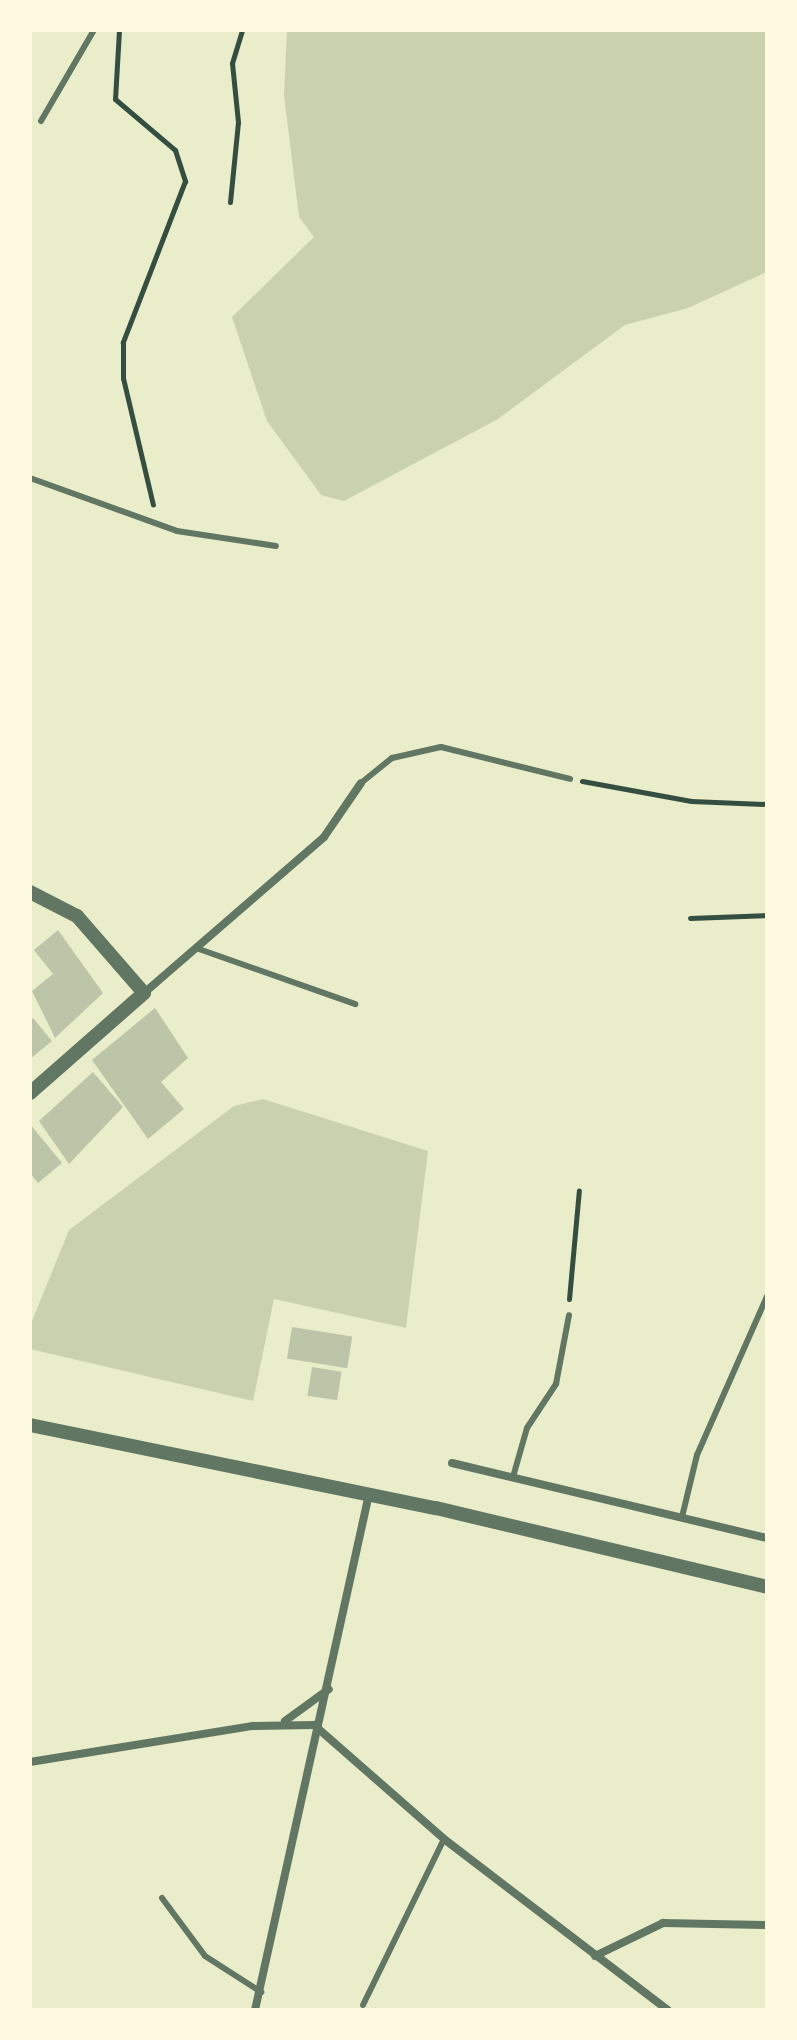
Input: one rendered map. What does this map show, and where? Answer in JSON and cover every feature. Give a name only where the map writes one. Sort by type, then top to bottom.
[{"type":"street","points":[[30,1093],[324,837],[361,783]]},
{"type":"street","points":[[30,892],[77,916],[144,993]]},
{"type":"street","points":[[30,1425],[369,1494],[767,1587]]},
{"type":"street","points":[[452,1463],[767,1538]]},
{"type":"street","points":[[255,2010],[323,1729],[369,1494]]},
{"type":"street","points":[[30,1762],[269,1724],[300,1715],[332,1685]]},
{"type":"street","points":[[269,1724],[323,1729],[444,1839],[668,2010]]},
{"type":"street","points":[[595,1956],[663,1923],[767,1925]]},
{"type":"lane","points":[[41,121],[94,30]]},
{"type":"lane","points":[[30,478],[157,526],[276,546]]},
{"type":"lane","points":[[361,783],[392,758],[441,747],[570,779]]},
{"type":"lane","points":[[196,948],[355,1004]]},
{"type":"lane","points":[[682,1517],[697,1455],[767,1296]]},
{"type":"lane","points":[[513,1477],[527,1428],[556,1384],[569,1315]]},
{"type":"lane","points":[[363,2005],[444,1839]]},
{"type":"lane","points":[[162,1898],[205,1956],[261,1992]]},
{"type":"path","points":[[119,30],[115,99],[175,150],[185,181],[123,342],[123,378],[157,526]]},
{"type":"path","points":[[230,202],[238,122],[232,63],[242,30]]},
{"type":"path","points":[[570,779],[691,801],[767,804]]},
{"type":"path","points":[[690,918],[767,915]]},
{"type":"path","points":[[569,1315],[579,1190]]},
{"type":"green space","points":[[287,30],[767,30],[767,272],[688,308],[625,325],[498,419],[344,501],[321,495],[267,421],[232,317],[314,237],[299,217],[284,95]]},
{"type":"green space","points":[[263,1099],[428,1151],[406,1328],[274,1299],[253,1401],[30,1349],[30,1326],[69,1230],[234,1106]]},
{"type":"building","points":[[58,930],[103,993],[55,1038],[32,991],[53,974],[34,950]]},
{"type":"building","points":[[155,1008],[188,1058],[161,1082],[184,1109],[148,1139],[92,1060]]},
{"type":"building","points":[[33,1018],[52,1041],[30,1059],[30,1021]]},
{"type":"building","points":[[93,1072],[123,1107],[69,1164],[39,1121]]},
{"type":"building","points":[[30,1124],[62,1163],[38,1183],[30,1173]]},
{"type":"building","points":[[292,1327],[352,1337],[347,1368],[287,1359]]},
{"type":"building","points":[[312,1367],[342,1372],[337,1400],[307,1396]]}]
